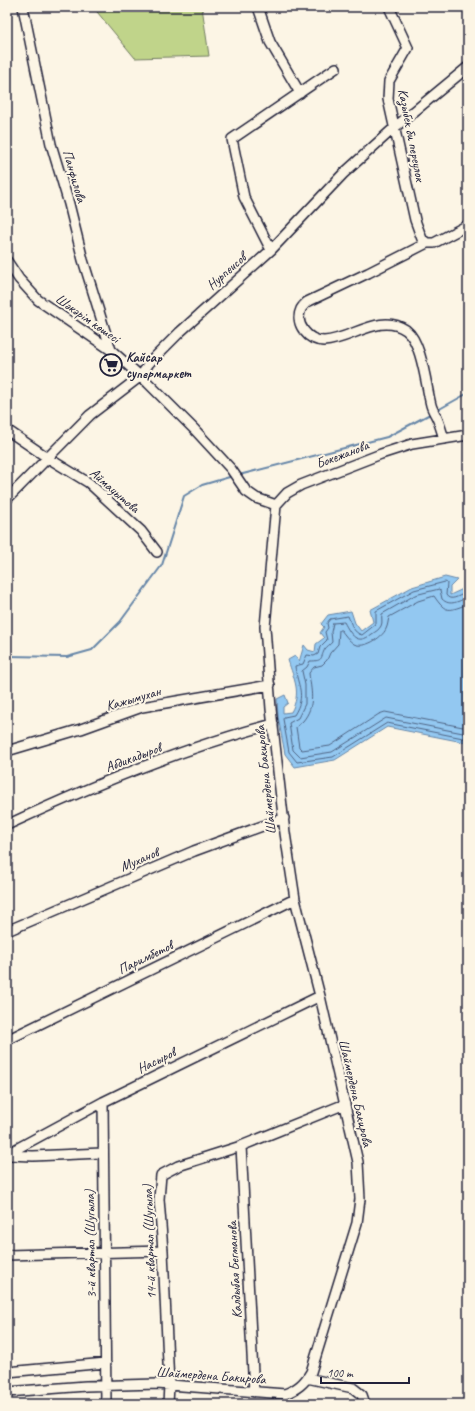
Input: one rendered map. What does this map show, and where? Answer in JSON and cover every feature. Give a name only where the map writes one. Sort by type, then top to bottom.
[{"type":"street","name":"Панфилова","points":[[23,7],[51,144],[69,204],[83,260],[111,350]]},
{"type":"street","points":[[258,7],[270,42],[300,93]]},
{"type":"street","name":"Казыбек би переулок","points":[[389,7],[408,48],[389,81],[388,99],[415,220],[422,239],[430,243]]},
{"type":"street","name":"Нурпеисов","points":[[7,499],[90,415],[141,376],[149,363],[180,332],[271,250],[343,174],[394,128],[468,67]]},
{"type":"street","points":[[271,250],[244,197],[232,139],[336,68]]},
{"type":"street","points":[[444,439],[437,417],[431,406],[425,375],[416,346],[406,331],[397,326],[371,326],[335,339],[323,341],[314,339],[307,334],[299,320],[301,309],[307,302],[468,225]]},
{"type":"street","name":"Шәкәрім көшесі","points":[[7,261],[38,300],[111,350],[141,376],[195,430],[231,469],[246,490],[256,498],[276,505]]},
{"type":"street","name":"Аймауытова","points":[[7,430],[48,458],[89,482],[141,531],[157,552]]},
{"type":"street","name":"Бокежанова","points":[[276,505],[288,493],[308,482],[381,454],[412,444],[468,435]]},
{"type":"street","name":"Шаймердена Бакирова","points":[[7,1392],[158,1384],[285,1394],[295,1390],[305,1383],[311,1372],[357,1223],[360,1199],[358,1162],[320,996],[295,899],[273,724],[265,627],[276,505]]},
{"type":"street","name":"Кажымухан","points":[[7,751],[81,729],[142,707],[270,686]]},
{"type":"street","name":"Абдикадыров","points":[[7,825],[57,802],[157,762],[237,734],[273,724]]},
{"type":"street","name":"Муханов","points":[[7,931],[194,851],[284,818]]},
{"type":"street","name":"Паримбетов","points":[[7,1040],[295,899]]},
{"type":"street","name":"Насыров","points":[[7,1155],[103,1102],[320,996]]},
{"type":"street","name":"3-й квартал (Шугыла)","points":[[103,1102],[102,1153],[106,1404]]},
{"type":"street","name":"14-й квартал (Шугыла)","points":[[168,1404],[169,1385],[163,1251],[159,1199],[161,1175],[178,1166],[241,1146],[345,1104]]},
{"type":"street","name":"Калдыбая Бегманова","points":[[241,1146],[254,1392]]},
{"type":"street","points":[[7,1155],[33,1156],[102,1153]]},
{"type":"street","points":[[7,1255],[163,1251]]},
{"type":"street","points":[[7,1372],[106,1363]]},
{"type":"street","points":[[307,1378],[354,1388],[362,1395],[365,1404]]},
{"type":"green space","points":[[93,7],[202,7],[209,56],[135,58]]},
{"type":"water","points":[[467,573],[468,743],[387,727],[335,760],[295,767],[285,754],[278,717],[277,699],[285,695],[288,703],[283,707],[283,713],[291,712],[296,698],[296,686],[288,660],[295,656],[299,662],[304,645],[308,650],[315,652],[316,644],[324,638],[320,633],[324,627],[321,624],[328,615],[351,611],[355,623],[361,631],[373,622],[370,610],[412,587],[445,577],[457,580],[450,587],[450,595],[463,589]]},
{"type":"waterway","points":[[436,411],[468,393]]},
{"type":"waterway","points":[[239,475],[387,437],[432,413]]},
{"type":"waterway","points":[[7,656],[67,657],[92,650],[120,622],[162,565],[184,496],[202,485],[233,476]]},
{"type":"place","name":"Кайсар супермаркет","points":[[111,365]]}]
